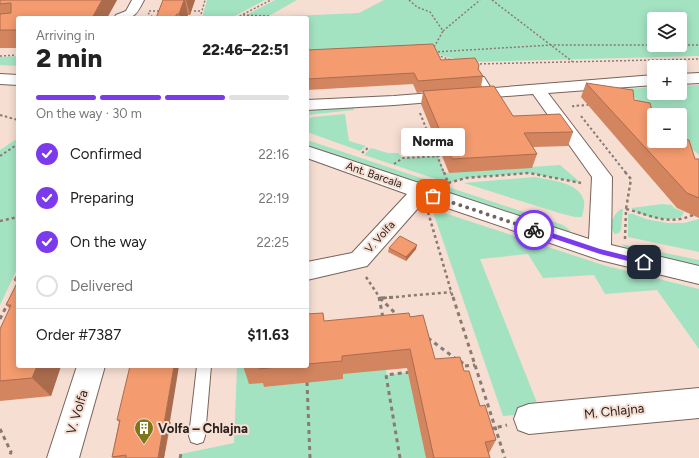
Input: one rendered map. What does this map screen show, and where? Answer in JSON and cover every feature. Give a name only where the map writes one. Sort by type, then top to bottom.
[{"type":"street","points":[[124,16],[131,12],[138,0]]},
{"type":"street","points":[[687,79],[699,78]]},
{"type":"street","points":[[0,79],[16,80]]},
{"type":"street","points":[[309,105],[647,81]]},
{"type":"street","points":[[537,89],[602,177],[599,201],[601,222],[600,251]]},
{"type":"street","name":"Ant. Barcala","points":[[309,153],[423,199],[600,251],[699,276]]},
{"type":"street","name":"V. Volfa","points":[[309,271],[360,260],[412,202],[423,199]]},
{"type":"street","name":"V. Volfa","points":[[63,458],[90,368]]},
{"type":"street","name":"M. Chlajna","points":[[529,419],[699,403]]},
{"type":"lane","points":[[481,79],[490,93]]},
{"type":"lane","points":[[197,436],[204,368]]},
{"type":"path","points":[[201,16],[205,0]]},
{"type":"path","points":[[241,15],[271,0]]},
{"type":"path","points":[[409,0],[417,7],[430,12],[443,31]]},
{"type":"path","points":[[431,52],[443,31],[480,0]]},
{"type":"path","points":[[492,0],[573,62]]},
{"type":"path","points":[[194,12],[202,11]]},
{"type":"path","points":[[148,13],[152,16]]},
{"type":"path","points":[[241,15],[269,16]]},
{"type":"path","points":[[431,52],[552,45],[647,45]]},
{"type":"path","points":[[687,45],[699,45]]},
{"type":"path","points":[[431,52],[457,62]]},
{"type":"path","points":[[0,56],[16,55]]},
{"type":"path","points":[[438,55],[441,62]]},
{"type":"path","points":[[472,64],[694,62]]},
{"type":"path","points":[[418,108],[448,183],[466,178],[529,173],[581,184]]},
{"type":"path","points":[[0,115],[16,119]]},
{"type":"path","points":[[0,156],[16,145]]},
{"type":"path","points":[[361,154],[368,147]]},
{"type":"path","points":[[394,164],[403,158],[442,156]]},
{"type":"path","points":[[423,199],[450,292],[505,458]]},
{"type":"path","points":[[625,240],[626,209],[655,219],[666,221],[678,221],[693,215]]},
{"type":"path","points":[[0,221],[16,217]]},
{"type":"path","points":[[366,277],[380,298],[400,319]]},
{"type":"path","points":[[380,298],[450,292]]},
{"type":"path","points":[[380,298],[384,320]]},
{"type":"path","points":[[0,319],[8,301]]},
{"type":"path","points":[[423,334],[466,366]]},
{"type":"path","points":[[459,367],[475,365]]},
{"type":"path","points":[[394,368],[396,374]]},
{"type":"path","points":[[400,458],[386,375],[412,372]]},
{"type":"path","points":[[307,382],[310,458]]},
{"type":"path","points":[[485,430],[496,428]]},
{"type":"path","points":[[0,429],[11,452],[8,458]]},
{"type":"green space","points":[[207,0],[265,0],[235,16],[203,16]]},
{"type":"green space","points":[[275,0],[297,0],[269,16],[245,16]]},
{"type":"green space","points":[[384,0],[699,0],[699,56],[467,62],[432,53],[309,61],[309,16],[290,16],[359,13]]},
{"type":"green space","points":[[16,56],[16,66],[0,65],[0,57]]},
{"type":"green space","points":[[699,85],[699,155],[687,144],[687,108],[647,109],[625,89],[647,87],[647,100],[687,100],[687,86]]},
{"type":"green space","points":[[353,106],[354,110],[309,115],[309,108]]},
{"type":"green space","points":[[345,114],[349,141],[366,146],[360,151],[309,133],[309,118]]},
{"type":"green space","points":[[16,139],[16,271],[0,305],[0,150]]},
{"type":"green space","points":[[309,141],[436,183],[431,188],[309,148]]},
{"type":"green space","points":[[371,148],[388,153],[398,153],[403,158],[438,156],[445,173],[560,165],[581,183],[529,173],[466,178],[448,183],[364,155]]},
{"type":"green space","points":[[534,177],[563,183],[577,190],[584,201],[582,217],[559,213],[464,183]]},
{"type":"green space","points":[[451,188],[563,225],[571,231],[560,230],[445,192]]},
{"type":"green space","points":[[662,204],[672,205],[674,208],[684,212],[682,216],[677,218],[663,219],[641,214],[631,208]]},
{"type":"green space","points":[[432,209],[603,265],[699,289],[699,349],[657,290],[605,294],[594,275],[543,278],[528,254],[480,259],[541,413],[503,416]]},
{"type":"green space","points":[[621,209],[623,209],[621,230],[619,233],[615,234],[611,228],[611,224],[613,217]]},
{"type":"green space","points":[[628,214],[667,223],[684,223],[699,219],[699,252],[628,237]]},
{"type":"green space","points":[[621,244],[699,260],[699,267],[629,250]]},
{"type":"green space","points":[[237,368],[253,368],[265,382],[265,387],[343,378],[343,374],[386,369],[387,375],[409,372],[427,458],[180,458],[181,454],[234,443]]},
{"type":"building","points":[[0,0],[102,0],[93,16],[16,16],[16,30],[0,30],[0,14],[11,13],[11,3],[0,4]]},
{"type":"building","points":[[163,0],[184,0],[179,14],[176,16],[157,16]]},
{"type":"building","points":[[433,44],[441,60],[475,58],[479,65],[478,69],[483,76],[418,81],[414,73],[309,79],[309,50]]},
{"type":"building","points":[[586,83],[633,90],[634,100],[650,103],[651,108],[647,108],[647,148],[687,148],[687,140],[689,140],[695,159],[699,159],[699,198],[687,193]]},
{"type":"building","points":[[494,86],[513,116],[560,114],[573,132],[524,133],[537,154],[452,159],[423,91]]},
{"type":"building","points":[[400,236],[417,245],[406,257],[389,248]]},
{"type":"building","points":[[16,285],[16,368],[36,368],[32,378],[0,381],[0,329],[11,305],[6,305]]},
{"type":"building","points":[[323,313],[324,321],[409,313],[410,317],[423,315],[435,359],[460,357],[464,371],[469,371],[480,406],[485,405],[496,440],[485,442],[490,458],[434,458],[410,349],[342,356],[342,361],[309,364],[309,314]]},
{"type":"building","points":[[130,368],[174,368],[158,458],[126,458],[126,455],[112,457],[120,420],[117,420]]},
{"type":"way so far","points":[[433,196],[534,230]]},
{"type":"place","name":"Norma","points":[[433,196]]},
{"type":"place","name":"Volfa – Chlajna","points":[[144,445]]},
{"type":"route","points":[[534,230],[600,251],[644,262]]}]
